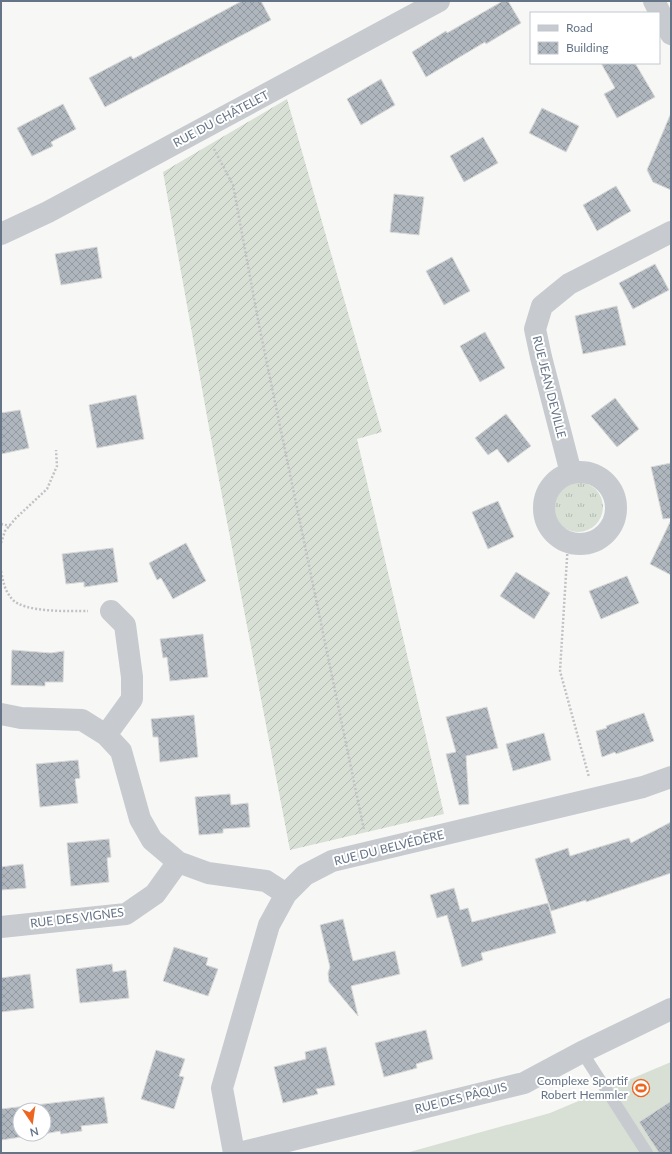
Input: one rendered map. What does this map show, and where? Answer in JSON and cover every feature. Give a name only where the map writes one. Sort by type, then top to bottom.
[{"type":"street","name":"RUE DU CHÂTELET","points":[[1,234],[48,212],[439,1]]},
{"type":"street","points":[[654,1],[660,12]]},
{"type":"street","points":[[660,13],[671,34]]},
{"type":"street","name":"RUE JEAN DEVILLE","points":[[571,473],[535,329],[542,306],[569,284],[671,232]]},
{"type":"street","points":[[583,472],[595,475],[605,482],[612,492],[616,503],[615,515],[611,526],[603,536],[592,542],[581,544],[568,542],[558,537],[550,529],[545,518],[543,507],[546,496],[551,485],[560,477],[571,473],[583,472]]},
{"type":"street","points":[[106,735],[132,699],[132,677],[125,624],[111,611]]},
{"type":"street","points":[[1,714],[21,718],[82,720],[106,735],[121,750],[140,819],[152,840],[178,862],[208,873],[266,881],[286,894]]},
{"type":"street","name":"RUE DU BELVÉDÈRE","points":[[234,1153],[222,1088],[269,925],[286,894],[305,875],[332,861],[595,799],[643,787],[671,777]]},
{"type":"street","name":"RUE DES VIGNES","points":[[1,927],[126,914],[155,894],[178,862]]},
{"type":"street","name":"RUE DES PÂQUIS","points":[[239,1153],[524,1083],[582,1052],[671,1009]]},
{"type":"lane","points":[[582,1052],[647,1153]]},
{"type":"path","points":[[203,128],[233,185],[259,325],[369,852]]},
{"type":"path","points":[[1,543],[5,532],[16,518],[47,489],[57,466],[56,450]]},
{"type":"path","points":[[1,524],[10,526]]},
{"type":"path","points":[[568,542],[560,671],[595,799]]},
{"type":"path","points":[[1,571],[3,585],[13,601],[28,608],[74,611],[111,611]]},
{"type":"green space","points":[[287,99],[382,432],[357,439],[444,814],[290,850],[210,433],[163,172]]},
{"type":"green space","points":[[573,482],[583,482],[596,489],[603,502],[603,512],[596,525],[583,532],[573,532],[564,528],[557,521],[553,512],[553,502],[557,493],[564,486]]},
{"type":"green space","name":"Complexe Sportif Robert Hemmler","points":[[671,1062],[671,1153],[406,1153],[550,1113]]},
{"type":"building","points":[[242,1],[261,1],[271,20],[105,107],[89,78],[131,56],[133,59]]},
{"type":"building","points":[[503,1],[508,1],[521,23],[486,44],[485,42],[426,77],[412,52],[446,31],[447,33]]},
{"type":"building","points":[[602,64],[636,64],[655,97],[617,118],[604,94],[615,88]]},
{"type":"building","points":[[381,79],[395,105],[361,125],[347,99]]},
{"type":"building","points":[[63,104],[76,129],[51,142],[53,146],[32,156],[17,128]]},
{"type":"building","points":[[542,108],[579,126],[566,152],[529,133]]},
{"type":"building","points":[[671,113],[671,190],[653,182],[647,170]]},
{"type":"building","points":[[483,137],[498,163],[464,182],[450,156]]},
{"type":"building","points":[[616,186],[631,211],[597,231],[583,205]]},
{"type":"building","points":[[394,194],[424,197],[419,235],[390,232]]},
{"type":"building","points":[[97,247],[102,278],[61,285],[55,254]]},
{"type":"building","points":[[452,257],[470,291],[444,305],[426,271]]},
{"type":"building","points":[[655,264],[669,290],[633,309],[619,283]]},
{"type":"building","points":[[617,306],[626,345],[583,354],[575,316]]},
{"type":"building","points":[[485,332],[505,368],[480,382],[460,346]]},
{"type":"building","points":[[136,395],[144,439],[97,448],[89,405]]},
{"type":"building","points":[[615,398],[639,429],[617,447],[591,416]]},
{"type":"building","points":[[20,410],[29,448],[1,454],[1,413]]},
{"type":"building","points":[[506,414],[531,446],[508,463],[497,449],[488,455],[475,438]]},
{"type":"building","points":[[671,463],[671,518],[663,519],[651,467]]},
{"type":"building","points":[[498,501],[514,537],[488,549],[472,512]]},
{"type":"building","points":[[671,520],[671,575],[650,564]]},
{"type":"building","points":[[186,543],[206,581],[173,599],[161,578],[157,580],[149,563]]},
{"type":"building","points":[[113,548],[118,582],[84,587],[84,582],[66,584],[62,554]]},
{"type":"building","points":[[516,572],[550,593],[534,619],[500,596]]},
{"type":"building","points":[[627,576],[639,603],[601,619],[589,591]]},
{"type":"building","points":[[203,634],[208,677],[170,681],[167,657],[163,658],[160,639]]},
{"type":"building","points":[[12,650],[51,653],[64,651],[63,682],[45,682],[45,686],[11,685]]},
{"type":"building","points":[[487,707],[498,748],[466,756],[469,804],[459,805],[446,754],[456,752],[446,717]]},
{"type":"building","points":[[644,713],[654,741],[616,754],[615,752],[602,757],[596,731]]},
{"type":"building","points":[[194,715],[198,757],[160,762],[158,737],[153,737],[151,719]]},
{"type":"building","points":[[544,733],[551,760],[513,771],[506,744]]},
{"type":"building","points":[[78,760],[80,778],[75,779],[78,803],[40,807],[36,764]]},
{"type":"building","points":[[230,794],[231,805],[248,803],[250,827],[223,829],[223,833],[199,835],[195,797]]},
{"type":"building","points":[[671,822],[671,873],[586,902],[586,900],[551,911],[535,859],[568,848],[570,856],[629,838],[631,843]]},
{"type":"building","points":[[109,839],[111,857],[107,858],[109,882],[71,886],[67,843]]},
{"type":"building","points":[[23,864],[26,888],[1,890],[1,867]]},
{"type":"building","points":[[454,888],[460,910],[468,908],[472,922],[548,903],[556,933],[481,953],[483,960],[462,967],[447,915],[437,918],[430,895]]},
{"type":"building","points":[[343,919],[353,961],[395,951],[400,974],[351,986],[358,1016],[329,982],[328,973],[330,967],[320,925]]},
{"type":"building","points":[[174,947],[208,958],[206,965],[218,969],[208,996],[163,981]]},
{"type":"building","points":[[112,964],[113,972],[126,970],[129,998],[80,1003],[76,969]]},
{"type":"building","points":[[30,974],[34,1008],[1,1012],[1,978]]},
{"type":"building","points":[[426,1030],[433,1059],[416,1064],[417,1068],[384,1077],[375,1043]]},
{"type":"building","points":[[326,1047],[335,1085],[316,1089],[318,1094],[283,1103],[274,1067],[306,1059],[305,1052]]},
{"type":"building","points":[[156,1050],[185,1059],[179,1076],[184,1077],[174,1109],[141,1099]]},
{"type":"building","points":[[104,1097],[108,1123],[81,1126],[82,1131],[61,1134],[60,1131],[52,1132],[52,1103]]},
{"type":"building","points":[[671,1101],[671,1153],[659,1153],[639,1122]]},
{"type":"building","points":[[12,1108],[12,1138],[1,1140],[1,1109]]},
{"type":"place","name":"Complexe Sportif Robert Hemmler","points":[[641,1088]]}]
